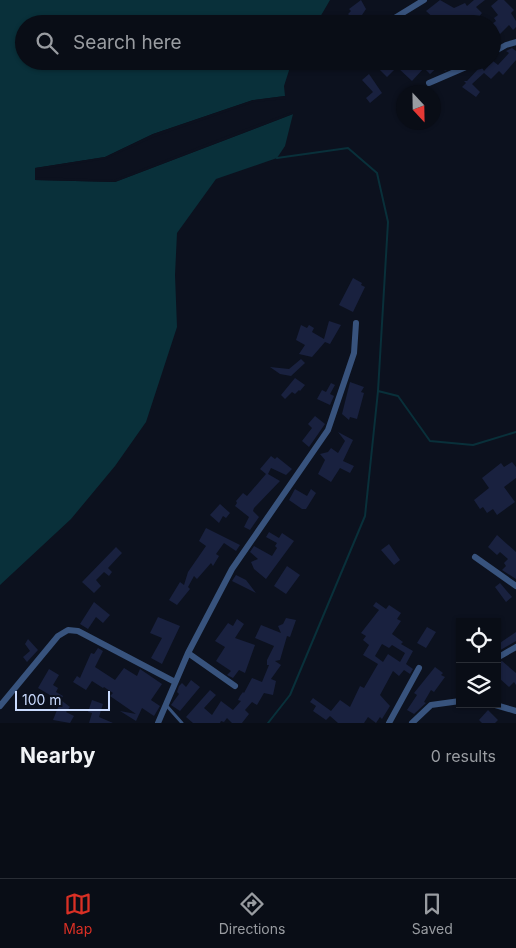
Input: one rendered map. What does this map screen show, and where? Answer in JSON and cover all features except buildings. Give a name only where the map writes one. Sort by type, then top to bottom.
[{"type":"street","points":[[400,15],[424,0]]},
{"type":"street","points":[[501,48],[516,42]]},
{"type":"street","points":[[429,83],[459,70]]},
{"type":"street","points":[[158,723],[188,653],[232,569],[328,430],[354,353],[356,324]]},
{"type":"street","points":[[475,557],[516,586]]},
{"type":"street","points":[[0,706],[58,636],[68,630],[78,631],[175,682]]},
{"type":"street","points":[[501,656],[516,647]]},
{"type":"street","points":[[188,653],[235,686]]},
{"type":"street","points":[[389,723],[419,668]]},
{"type":"street","points":[[412,723],[431,705],[456,702]]},
{"type":"street","points":[[501,707],[516,711]]},
{"type":"lane","points":[[166,705],[182,723]]},
{"type":"water","points":[[0,0],[330,0],[321,15],[15,15],[15,70],[289,70],[284,86],[285,96],[253,100],[153,134],[105,157],[35,168],[35,180],[115,182],[293,114],[285,146],[277,158],[216,179],[177,233],[175,275],[177,327],[146,422],[115,466],[71,519],[0,585]]},
{"type":"pier","points":[[285,96],[286,99],[254,102],[154,137],[105,159],[37,170],[37,177],[114,180],[237,132],[292,112],[293,114],[115,182],[35,180],[35,168],[105,157],[153,134],[253,100]]},
{"type":"waterway","points":[[268,723],[290,695],[365,516],[378,391],[388,222],[377,173],[348,148],[277,158]]},
{"type":"waterway","points":[[378,391],[398,396],[430,441],[473,445],[516,432]]}]
